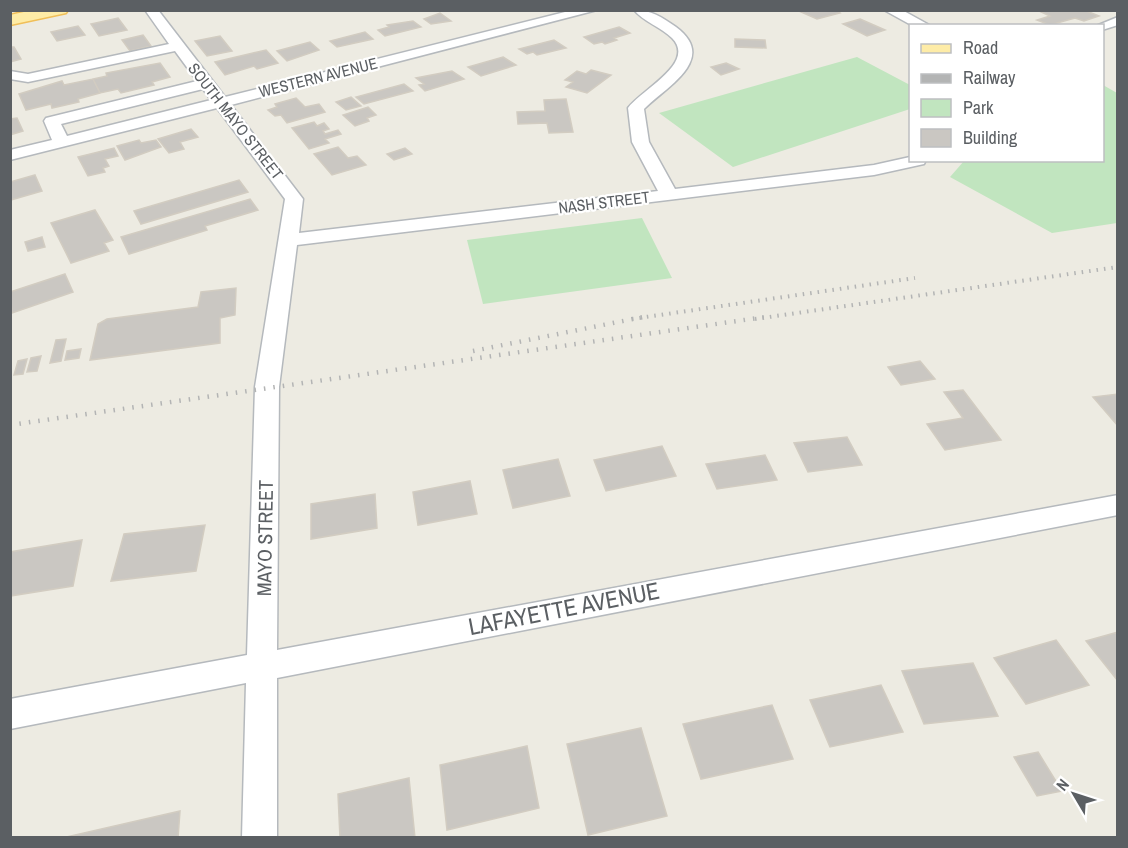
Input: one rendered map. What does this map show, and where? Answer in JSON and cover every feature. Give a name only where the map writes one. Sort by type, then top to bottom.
[{"type":"main road","points":[[10,20],[60,10]]},
{"type":"street","name":"SOUTH MAYO STREET","points":[[151,10],[294,199],[290,240]]},
{"type":"street","name":"WESTERN AVENUE","points":[[10,156],[221,101],[591,10]]},
{"type":"street","points":[[640,10],[677,34],[685,43],[687,54],[682,66],[646,96],[636,108],[634,120],[638,137],[669,194]]},
{"type":"street","points":[[890,10],[921,24]]},
{"type":"street","points":[[10,75],[28,78],[178,46]]},
{"type":"street","points":[[62,142],[52,121],[207,83]]},
{"type":"street","name":"NASH STREET","points":[[290,240],[884,169],[910,162]]},
{"type":"street","name":"MAYO STREET","points":[[259,837],[267,387],[290,240]]},
{"type":"street","name":"LAFAYETTE AVENUE","points":[[10,714],[1118,505]]},
{"type":"green space","points":[[857,57],[909,84],[909,109],[733,167],[659,113]]},
{"type":"green space","points":[[1104,86],[1117,93],[1117,223],[1052,233],[950,177],[963,162],[1104,162]]},
{"type":"green space","points":[[642,218],[672,278],[483,304],[467,240]]},
{"type":"building","points":[[836,10],[840,13],[817,19],[801,12]]},
{"type":"building","points":[[1037,10],[1084,10],[1099,16],[1084,21],[1075,18],[1054,24],[1037,20],[1050,16]]},
{"type":"building","points":[[440,13],[451,21],[431,24],[424,19]]},
{"type":"building","points":[[118,18],[127,30],[99,36],[91,24]]},
{"type":"building","points":[[860,19],[885,30],[867,36],[843,24]]},
{"type":"building","points":[[413,21],[421,27],[385,36],[378,30],[389,27],[387,25]]},
{"type":"building","points":[[78,26],[85,35],[57,41],[51,32]]},
{"type":"building","points":[[619,27],[630,33],[614,38],[617,40],[605,44],[602,42],[594,44],[584,37]]},
{"type":"building","points":[[365,32],[373,39],[337,47],[330,41]]},
{"type":"building","points":[[143,35],[151,46],[130,51],[122,40]]},
{"type":"building","points":[[220,36],[232,51],[207,56],[195,41]]},
{"type":"building","points":[[735,39],[765,40],[766,48],[735,47]]},
{"type":"building","points":[[554,40],[566,48],[537,55],[533,52],[527,54],[519,49]]},
{"type":"building","points":[[310,42],[319,50],[287,61],[277,51]]},
{"type":"building","points":[[10,47],[14,47],[21,59],[10,62]]},
{"type":"building","points":[[266,50],[278,63],[257,69],[254,66],[225,75],[215,62]]},
{"type":"building","points":[[503,57],[516,65],[481,76],[468,67]]},
{"type":"building","points":[[160,63],[170,77],[152,82],[154,85],[121,93],[118,89],[100,93],[93,79],[107,76],[106,73]]},
{"type":"building","points":[[726,63],[739,69],[721,75],[711,67]]},
{"type":"building","points":[[591,70],[611,75],[587,93],[566,87],[573,82],[565,80],[577,71],[586,74]]},
{"type":"building","points":[[452,71],[464,79],[425,91],[419,85],[424,84],[416,78]]},
{"type":"building","points":[[93,79],[100,93],[78,99],[79,102],[52,108],[51,104],[26,110],[19,94],[62,81],[64,85]]},
{"type":"building","points":[[404,84],[413,91],[364,104],[356,97]]},
{"type":"building","points":[[351,97],[361,106],[346,110],[336,102]]},
{"type":"building","points":[[296,98],[305,107],[319,104],[325,112],[287,123],[281,115],[275,116],[268,110],[277,107],[275,104]]},
{"type":"building","points":[[566,99],[573,132],[549,133],[547,123],[518,124],[517,112],[545,111],[544,100]]},
{"type":"building","points":[[368,107],[376,115],[367,118],[369,121],[355,126],[343,115]]},
{"type":"building","points":[[17,118],[23,131],[10,135],[10,119]]},
{"type":"building","points":[[314,122],[317,126],[324,123],[329,129],[323,131],[325,134],[338,130],[341,134],[325,139],[329,143],[309,149],[292,128]]},
{"type":"building","points":[[191,129],[198,137],[180,142],[184,149],[169,153],[158,139]]},
{"type":"building","points":[[139,140],[141,143],[156,140],[161,147],[125,160],[117,146]]},
{"type":"building","points":[[338,147],[348,158],[357,156],[366,165],[332,175],[314,154]]},
{"type":"building","points":[[114,148],[118,156],[105,159],[109,166],[103,168],[105,172],[88,176],[78,157]]},
{"type":"building","points":[[405,148],[412,154],[394,160],[387,154]]},
{"type":"building","points":[[35,175],[42,191],[11,200],[10,182]]},
{"type":"building","points":[[239,180],[248,192],[141,224],[134,211]]},
{"type":"building","points":[[250,199],[258,210],[205,226],[207,230],[129,254],[121,237]]},
{"type":"building","points":[[95,210],[113,240],[104,243],[109,251],[71,263],[51,223]]},
{"type":"building","points":[[42,237],[45,247],[28,251],[25,242]]},
{"type":"building","points":[[65,274],[73,292],[12,313],[10,292]]},
{"type":"building","points":[[236,288],[235,315],[220,318],[220,343],[90,360],[98,324],[107,319],[198,307],[201,292]]},
{"type":"building","points":[[66,339],[61,361],[50,363],[56,340]]},
{"type":"building","points":[[81,349],[79,358],[65,360],[67,351]]},
{"type":"building","points":[[41,356],[37,371],[27,372],[31,358]]},
{"type":"building","points":[[27,359],[23,374],[14,375],[18,361]]},
{"type":"building","points":[[920,361],[935,379],[901,385],[888,367]]},
{"type":"building","points":[[963,390],[1001,440],[945,450],[927,424],[963,418],[944,392]]},
{"type":"building","points":[[1118,394],[1118,426],[1093,397]]},
{"type":"building","points":[[847,437],[862,465],[808,472],[794,443]]},
{"type":"building","points":[[662,446],[676,476],[606,491],[594,460]]},
{"type":"building","points":[[765,455],[777,480],[717,489],[706,464]]},
{"type":"building","points":[[558,459],[570,496],[513,508],[503,470]]},
{"type":"building","points":[[470,481],[477,514],[418,525],[413,492]]},
{"type":"building","points":[[375,494],[377,528],[311,539],[311,504]]},
{"type":"building","points":[[205,525],[196,571],[111,581],[124,534]]},
{"type":"building","points":[[82,540],[73,586],[10,596],[10,552]]},
{"type":"building","points":[[1118,632],[1118,681],[1086,641]]},
{"type":"building","points":[[1056,640],[1089,685],[1026,704],[994,658]]},
{"type":"building","points":[[973,663],[998,716],[924,724],[902,671]]},
{"type":"building","points":[[881,685],[903,732],[830,747],[810,700]]},
{"type":"building","points":[[772,705],[793,759],[701,779],[683,724]]},
{"type":"building","points":[[641,728],[667,816],[588,835],[567,744]]},
{"type":"building","points":[[527,746],[539,808],[447,830],[440,765]]},
{"type":"building","points":[[1038,752],[1062,791],[1037,796],[1014,757]]},
{"type":"building","points":[[409,778],[415,838],[340,838],[338,794]]},
{"type":"building","points":[[180,811],[178,838],[66,838],[66,837]]},
{"type":"railway","points":[[755,319],[1118,267]]},
{"type":"railway","points":[[636,318],[915,278]]},
{"type":"railway","points":[[636,318],[643,317]]},
{"type":"railway","points":[[10,425],[765,317]]},
{"type":"railway","points":[[473,351],[636,318]]}]
